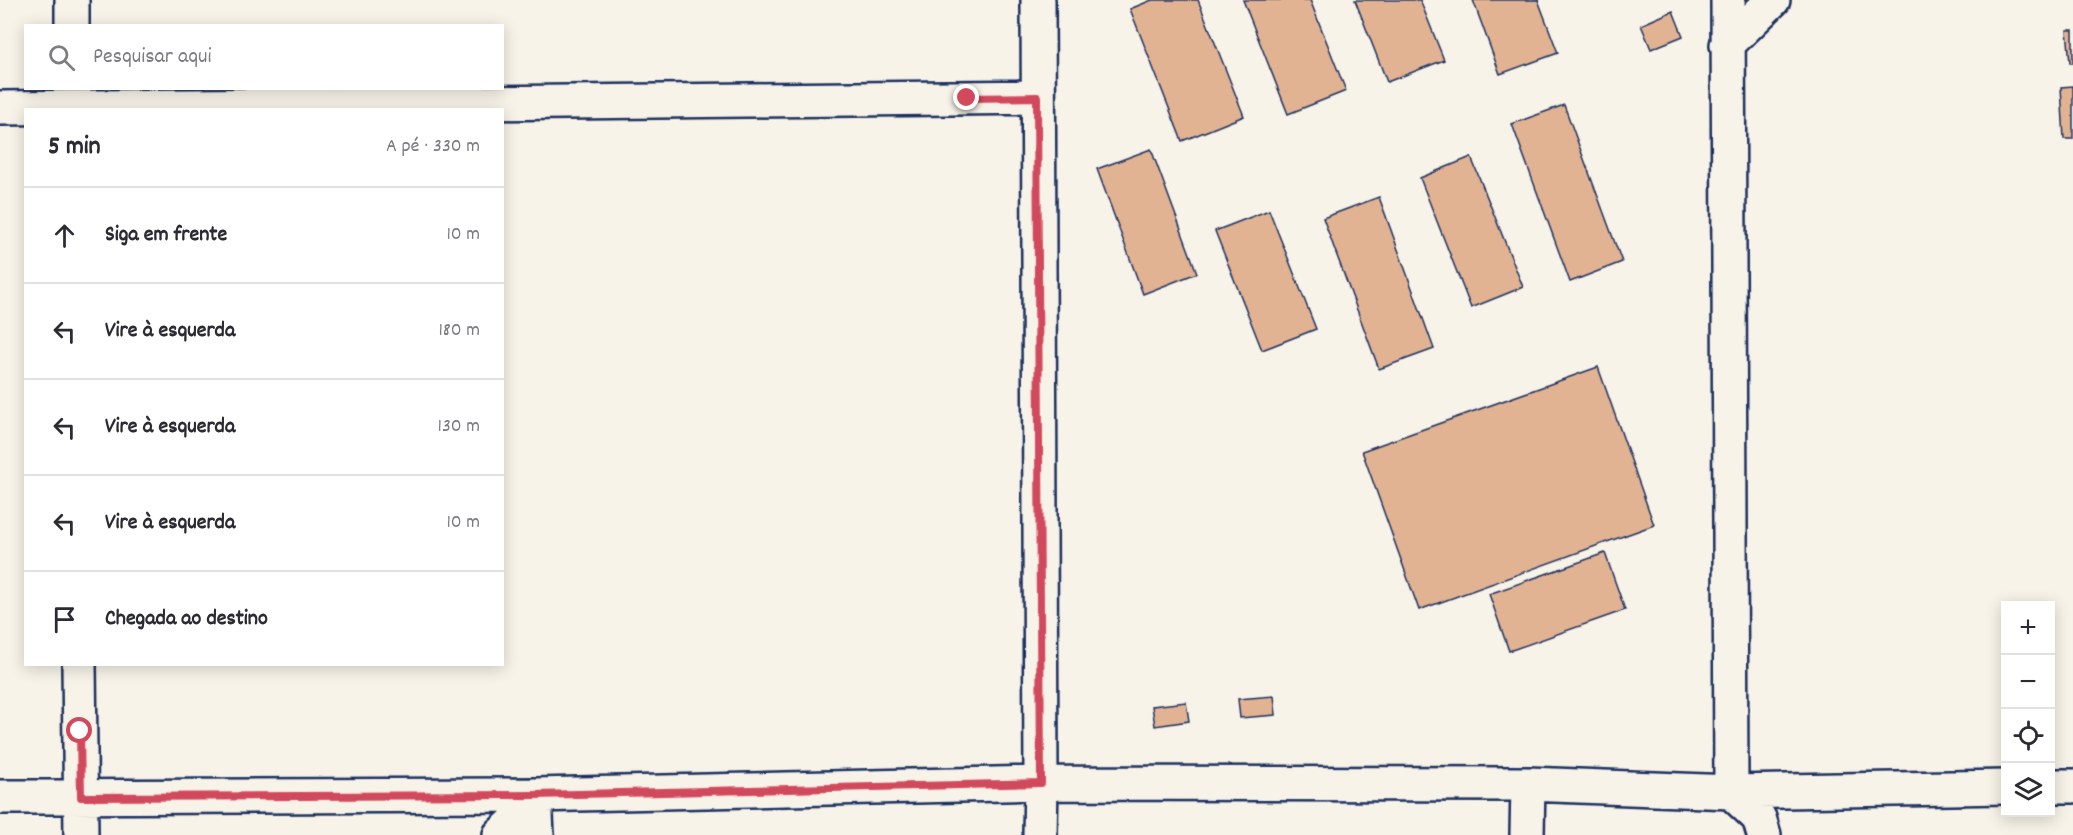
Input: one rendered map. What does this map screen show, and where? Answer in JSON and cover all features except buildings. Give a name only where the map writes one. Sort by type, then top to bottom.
[{"type":"street","points":[[72,0],[72,24]]},
{"type":"street","points":[[1038,0],[1040,835]]},
{"type":"street","points":[[1728,0],[1731,792],[1759,818],[1764,835]]},
{"type":"street","points":[[1727,45],[1773,0]]},
{"type":"street","points":[[0,108],[72,102],[1037,97]]},
{"type":"street","points":[[79,666],[81,835]]},
{"type":"street","points":[[0,797],[535,795],[1041,783],[1528,784],[1731,792],[2001,787]]},
{"type":"street","points":[[1527,835],[1528,784]]},
{"type":"street","points":[[2055,786],[2073,786]]},
{"type":"street","points":[[500,835],[513,823],[535,795]]},
{"type":"street","points":[[535,795],[537,835]]},
{"type":"route","points":[[80,731],[81,797],[535,795],[1041,783],[1037,97],[967,98]]}]
